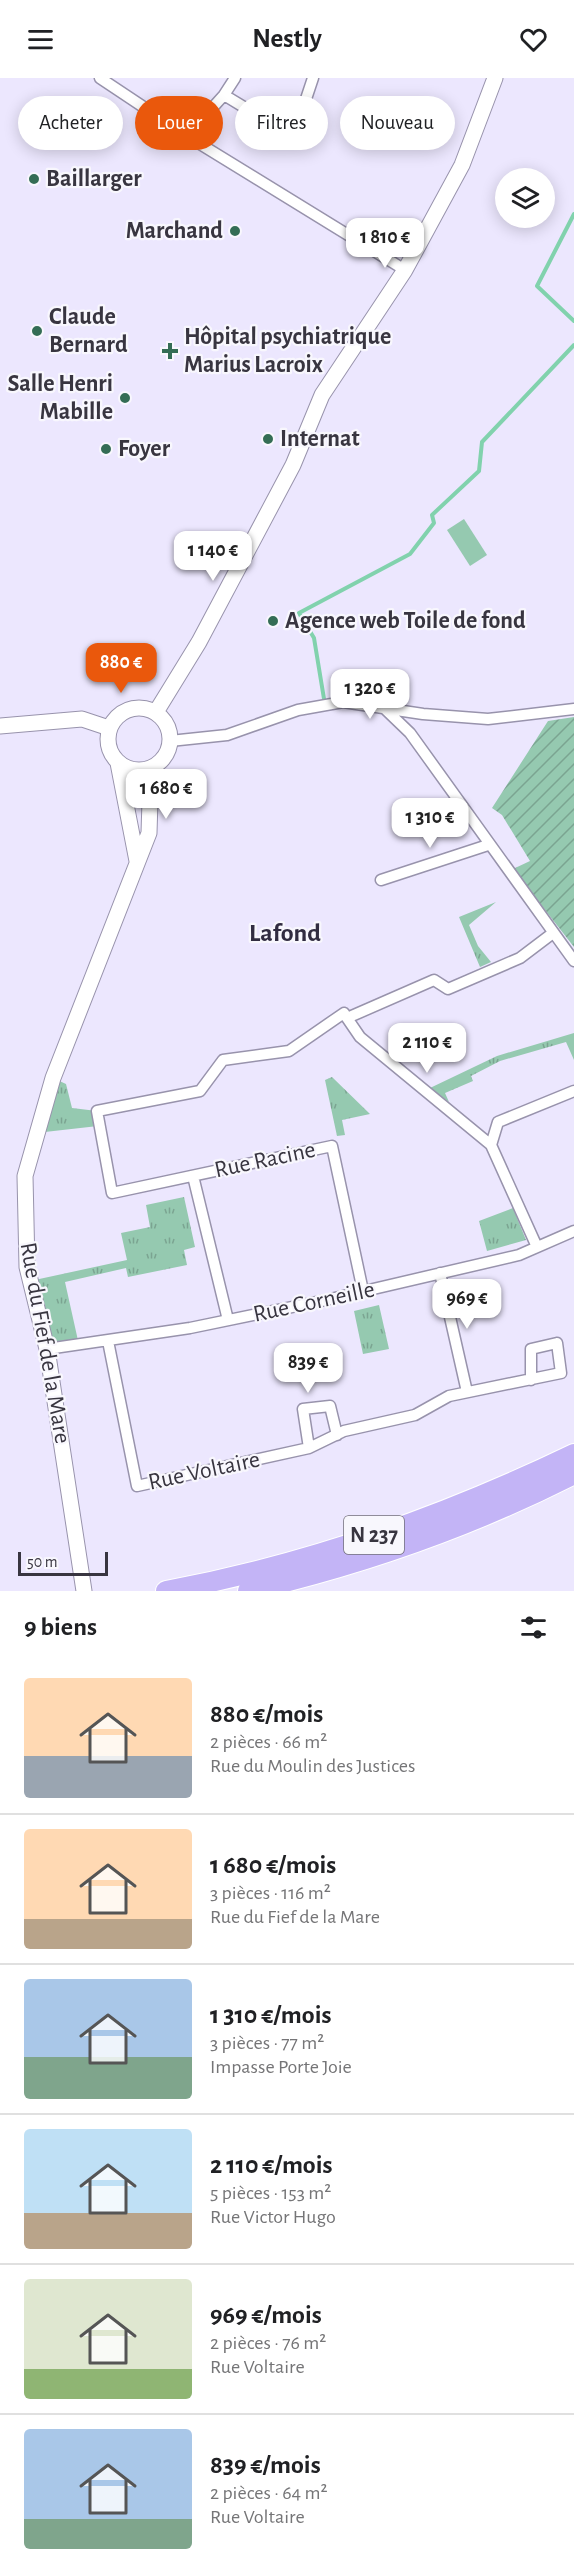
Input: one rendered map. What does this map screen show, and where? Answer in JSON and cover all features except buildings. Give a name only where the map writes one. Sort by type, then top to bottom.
[{"type":"highway","name":"N 237","points":[[166,1591],[309,1557],[363,1539],[512,1483],[574,1454]]},
{"type":"highway","name":"N 237","points":[[248,1591],[351,1563],[412,1542],[492,1511],[574,1474]]},
{"type":"main road","points":[[156,712],[199,642],[293,465],[322,395],[405,270],[469,151],[495,78]]},
{"type":"main road","points":[[118,763],[134,770],[151,768],[164,757],[170,741],[167,725],[156,712],[147,708],[128,709],[119,714],[109,728],[108,747],[118,763],[137,861]]},
{"type":"main road","points":[[0,726],[82,719],[109,728]]},
{"type":"main road","name":"Rue du Fief de la Mare","points":[[84,1591],[47,1349],[27,1267],[25,1176],[53,1078],[149,833],[151,768]]},
{"type":"street","points":[[235,78],[224,95],[280,129],[302,111],[314,78]]},
{"type":"street","points":[[103,79],[135,101]]},
{"type":"street","points":[[210,150],[405,270]]},
{"type":"street","points":[[170,741],[227,735],[298,710],[343,702],[488,719],[574,709]]},
{"type":"street","points":[[384,708],[410,733],[488,845],[574,961]]},
{"type":"street","points":[[381,880],[488,845]]},
{"type":"street","points":[[537,1247],[491,1145],[360,1037],[347,1018],[434,981],[448,989],[520,958],[553,933]]},
{"type":"street","name":"Rue Racine","points":[[347,1018],[344,1012],[289,1051],[258,1053],[223,1060],[200,1091],[97,1111],[112,1193],[332,1146],[363,1292]]},
{"type":"street","points":[[475,1132],[574,1091]]},
{"type":"street","points":[[491,1145],[498,1122]]},
{"type":"street","name":"Rue Racine","points":[[193,1176],[228,1320]]},
{"type":"street","name":"Rue Corneille","points":[[47,1349],[228,1320],[363,1292],[519,1255],[574,1231]]},
{"type":"street","points":[[440,1274],[467,1392]]},
{"type":"street","name":"Rue Voltaire","points":[[108,1341],[137,1486],[309,1449],[337,1435],[415,1415],[449,1396],[531,1380]]},
{"type":"street","points":[[309,1449],[303,1409],[330,1406],[337,1435]]},
{"type":"green space","points":[[464,519],[487,555],[470,566],[447,530]]},
{"type":"green space","points":[[574,717],[574,947],[513,869],[530,861],[502,815],[492,808],[548,721]]},
{"type":"green space","points":[[496,902],[469,925],[478,946],[491,962],[480,967],[459,917]]},
{"type":"green space","points":[[574,1033],[574,1060],[566,1042],[500,1061],[471,1076],[473,1081],[445,1093],[449,1102],[430,1088],[497,1056]]},
{"type":"green space","points":[[332,1077],[370,1114],[342,1120],[345,1135],[337,1136],[325,1080]]},
{"type":"green space","points":[[53,1078],[66,1084],[72,1108],[97,1111],[98,1126],[36,1133]]},
{"type":"green space","points":[[184,1197],[195,1247],[184,1250],[187,1265],[128,1277],[126,1268],[65,1282],[79,1345],[47,1349],[30,1281],[127,1260],[121,1233],[150,1227],[146,1205]]},
{"type":"green space","points":[[513,1208],[526,1240],[487,1251],[479,1221]]},
{"type":"green space","points":[[379,1305],[389,1349],[363,1354],[354,1311]]},
{"type":"waterway","points":[[574,214],[537,286],[574,321]]},
{"type":"waterway","points":[[325,705],[314,638],[299,613],[410,554],[434,523],[432,515],[479,471],[482,442],[574,345]]},
{"type":"place","name":"Baillarger","points":[[34,179]]},
{"type":"place","name":"Marchand","points":[[235,231]]},
{"type":"place","name":"Claude Bernard","points":[[37,331]]},
{"type":"place","name":"Hôpital psychiatrique Marius Lacroix","points":[[170,351]]},
{"type":"place","name":"Salle Henri Mabille","points":[[125,398]]},
{"type":"place","name":"Internat","points":[[268,439]]},
{"type":"place","name":"Foyer","points":[[106,449]]},
{"type":"place","name":"Agence web Toile de fond","points":[[273,621]]},
{"type":"district","name":"Lafond","points":[[285,933]]}]
